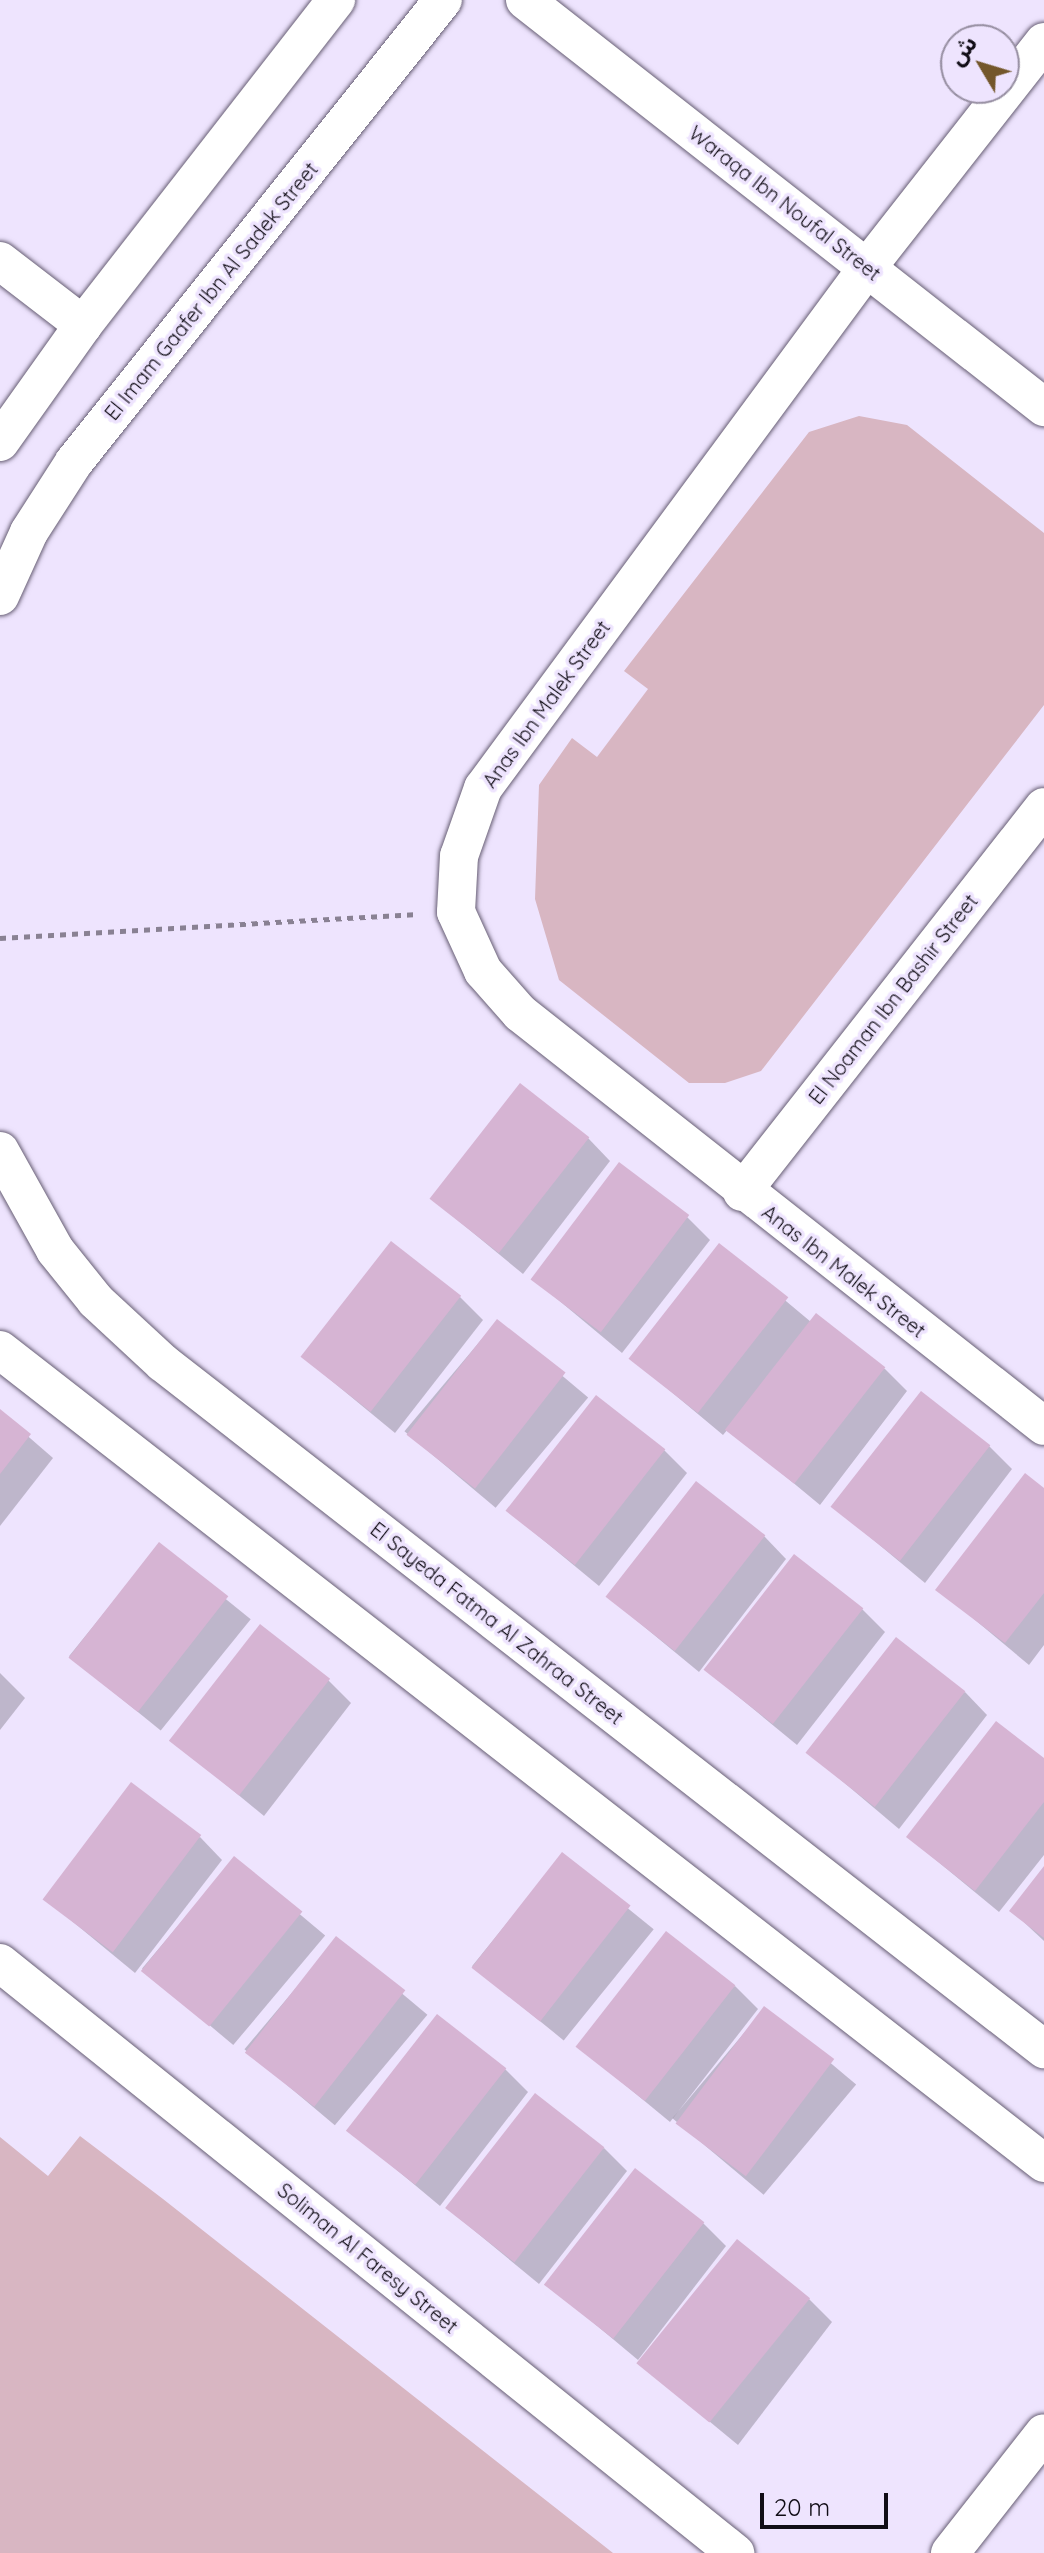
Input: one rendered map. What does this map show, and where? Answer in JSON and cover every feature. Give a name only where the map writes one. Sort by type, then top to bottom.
[{"type":"street","points":[[0,442],[83,325],[336,0]]},
{"type":"street","name":"El Imam Gaafer Ibn Al Sadek Street","points":[[0,596],[29,532],[74,462],[443,0]]},
{"type":"street","name":"Waraqa Ibn Noufal Street","points":[[525,0],[1044,407]]},
{"type":"street","name":"Anas Ibn Malek Street","points":[[1044,42],[867,268],[483,788],[459,856],[456,912],[483,971],[520,1013],[742,1192],[1044,1426]]},
{"type":"street","points":[[0,261],[83,325]]},
{"type":"street","name":"El Noaman Ibn Bashir Street","points":[[742,1192],[1044,807]]},
{"type":"street","name":"El Sayeda Fatma Al Zahraa Street","points":[[0,1151],[55,1250],[96,1301],[163,1363],[1044,2049]]},
{"type":"street","points":[[0,1350],[1044,2163]]},
{"type":"street","name":"Soliman Al Faresy Street","points":[[0,1963],[735,2553]]},
{"type":"street","points":[[950,2553],[1044,2433]]},
{"type":"path","points":[[0,938],[456,912]]},
{"type":"shaded area","points":[[859,416],[907,425],[1044,533],[1044,705],[761,1071],[725,1083],[689,1083],[559,980],[535,899],[539,785],[572,738],[597,757],[648,689],[624,671],[809,432]]},
{"type":"shaded area","points":[[80,2136],[613,2553],[0,2553],[0,2137],[48,2176]]},
{"type":"building","points":[[520,1083],[589,1137],[499,1253],[429,1199]]},
{"type":"building","points":[[619,1162],[689,1215],[601,1332],[531,1279]]},
{"type":"building","points":[[391,1241],[461,1296],[371,1412],[300,1357]]},
{"type":"building","points":[[719,1243],[788,1297],[698,1413],[628,1359]]},
{"type":"building","points":[[816,1313],[885,1367],[794,1484],[725,1430]]},
{"type":"building","points":[[497,1319],[566,1373],[475,1488],[406,1435]]},
{"type":"building","points":[[921,1391],[990,1445],[900,1561],[830,1507]]},
{"type":"building","points":[[596,1395],[665,1449],[575,1565],[505,1511]]},
{"type":"building","points":[[0,1409],[31,1434],[0,1474]]},
{"type":"building","points":[[1025,1473],[1044,1488],[1044,1593],[1005,1643],[935,1590]]},
{"type":"building","points":[[696,1481],[765,1535],[675,1651],[605,1597]]},
{"type":"building","points":[[159,1542],[228,1596],[138,1712],[68,1658]]},
{"type":"building","points":[[794,1554],[863,1608],[773,1724],[703,1670]]},
{"type":"building","points":[[260,1624],[330,1679],[239,1795],[169,1741]]},
{"type":"building","points":[[896,1637],[965,1691],[875,1807],[805,1753]]},
{"type":"building","points":[[996,1721],[1044,1758],[1044,1802],[975,1891],[906,1837]]},
{"type":"building","points":[[131,1782],[201,1835],[113,1952],[43,1899]]},
{"type":"building","points":[[562,1852],[631,1906],[540,2021],[471,1968]]},
{"type":"building","points":[[234,1856],[302,1911],[209,2026],[141,1971]]},
{"type":"building","points":[[1044,1866],[1044,1938],[1009,1911]]},
{"type":"building","points":[[666,1931],[735,1985],[645,2101],[575,2047]]},
{"type":"building","points":[[336,1936],[405,1990],[314,2107],[245,2053]]},
{"type":"building","points":[[764,2006],[834,2059],[746,2176],[676,2123]]},
{"type":"building","points":[[437,2014],[506,2068],[415,2185],[346,2131]]},
{"type":"building","points":[[535,2093],[604,2147],[514,2262],[445,2208]]},
{"type":"building","points":[[635,2168],[704,2222],[613,2339],[544,2285]]},
{"type":"building","points":[[737,2239],[810,2298],[709,2422],[636,2363]]}]
